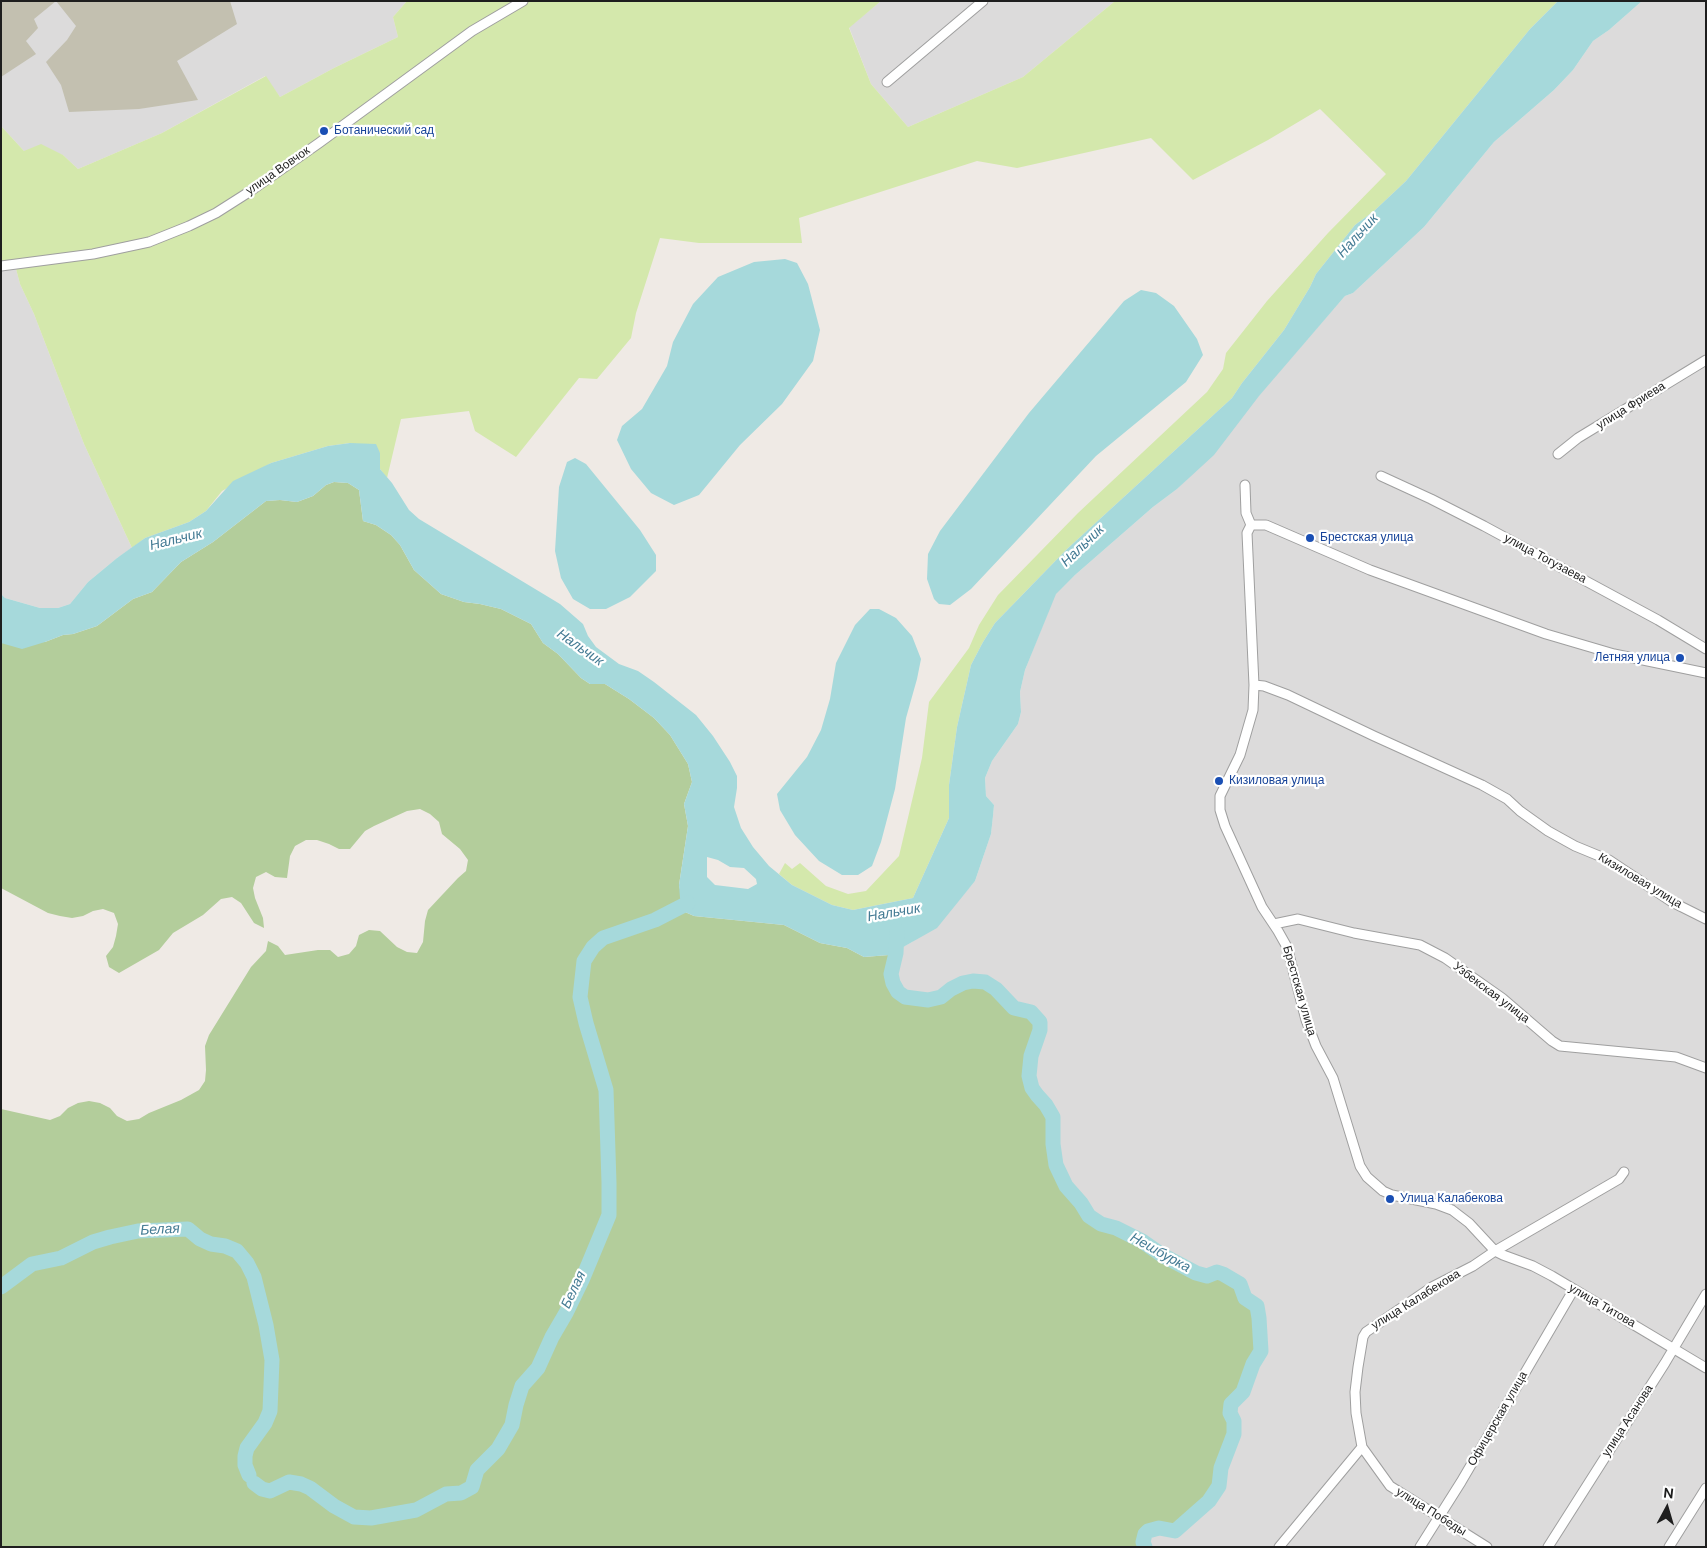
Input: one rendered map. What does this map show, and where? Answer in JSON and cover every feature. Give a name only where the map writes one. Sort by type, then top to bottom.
[{"type":"street","name":"улица Вовчок","points":[[1,266],[93,254],[149,242],[216,213],[318,143],[472,31],[523,1]]},
{"type":"street","points":[[887,82],[983,1]]},
{"type":"street","name":"улица Фриева","points":[[1558,454],[1578,438],[1706,360]]},
{"type":"street","name":"улица Тогузаева","points":[[1381,476],[1484,526],[1658,620],[1706,649]]},
{"type":"street","name":"Брестская улица","points":[[1245,485],[1246,513],[1251,525],[1248,532],[1254,685],[1253,710],[1245,742],[1221,793],[1219,804],[1225,826],[1262,907],[1283,939],[1290,956],[1306,1020],[1316,1046],[1334,1078],[1358,1158],[1367,1177],[1388,1194],[1430,1202],[1452,1210],[1469,1223],[1495,1251]]},
{"type":"street","points":[[1251,525],[1266,525],[1370,570],[1546,634],[1614,654],[1706,672]]},
{"type":"street","name":"Кизиловая улица","points":[[1254,685],[1264,686],[1288,695],[1482,785],[1507,799],[1535,823],[1562,839],[1609,860],[1672,902],[1706,919]]},
{"type":"street","name":"Узбекская улица","points":[[1274,924],[1298,919],[1354,933],[1420,944],[1445,958],[1502,998],[1560,1046],[1676,1057],[1706,1068]]},
{"type":"street","name":"улица Калабекова","points":[[1362,1447],[1356,1413],[1356,1392],[1363,1337],[1366,1332],[1432,1287],[1473,1266],[1495,1251],[1619,1179],[1624,1172]]},
{"type":"street","name":"улица Титова","points":[[1495,1251],[1533,1266],[1606,1307],[1706,1368]]},
{"type":"street","name":"Офицерская улица","points":[[1420,1547],[1574,1289]]},
{"type":"street","name":"улица Асанова","points":[[1548,1547],[1706,1294]]},
{"type":"street","points":[[1279,1547],[1362,1447]]},
{"type":"street","name":"улица Победы","points":[[1362,1447],[1390,1486],[1487,1547]]},
{"type":"street","points":[[1669,1547],[1706,1488]]},
{"type":"shaded area","points":[[1,1],[407,1],[393,17],[398,37],[280,97],[265,76],[162,133],[78,169],[63,155],[24,151],[1,126]]},
{"type":"shaded area","points":[[1,1],[56,1],[34,19],[38,28],[26,41],[36,54],[1,77]]},
{"type":"shaded area","points":[[56,1],[230,1],[237,24],[177,61],[198,100],[139,109],[69,112],[61,85],[46,62],[67,40],[76,26]]},
{"type":"shaded area","points":[[881,1],[1115,1],[1023,77],[908,127],[871,84],[849,27]]},
{"type":"shaded area","points":[[1642,1],[1706,1],[1706,1547],[1145,1547],[1143,1542],[1148,1531],[1159,1528],[1170,1530],[1181,1526],[1193,1513],[1209,1501],[1219,1486],[1221,1477],[1219,1472],[1225,1458],[1234,1421],[1230,1413],[1231,1404],[1243,1392],[1253,1364],[1261,1351],[1249,1301],[1245,1298],[1239,1284],[1223,1274],[1217,1272],[1207,1276],[1196,1273],[1162,1255],[1142,1241],[1116,1228],[1101,1224],[1089,1216],[1081,1203],[1066,1186],[1056,1165],[1053,1144],[1054,1123],[1050,1111],[1032,1088],[1029,1076],[1031,1056],[1040,1030],[1040,1021],[1031,1012],[1014,1008],[996,989],[985,982],[973,981],[957,985],[941,997],[928,1000],[905,997],[898,992],[891,974],[897,950],[912,942],[950,910],[975,881],[991,834],[993,816],[994,805],[986,796],[985,778],[992,761],[1018,724],[1021,712],[1020,692],[1025,670],[1055,594],[1153,507],[1177,489],[1194,472],[1345,296],[1353,293],[1424,227],[1494,142],[1554,90],[1573,70],[1593,41],[1609,30]]},
{"type":"shaded area","points":[[15,265],[20,284],[34,314],[84,444],[132,548],[88,582],[70,604],[58,608],[40,608],[5,598],[1,594],[1,266]]},
{"type":"green space","points":[[407,1],[881,1],[849,28],[871,84],[908,127],[1023,77],[1115,1],[1558,1],[1530,29],[1406,181],[1374,211],[1355,225],[1316,274],[1284,330],[1232,398],[1066,550],[995,623],[971,665],[957,727],[949,785],[949,818],[913,898],[853,910],[832,905],[792,885],[779,874],[785,863],[792,869],[800,863],[826,886],[848,894],[866,891],[899,856],[922,758],[929,702],[969,648],[979,625],[998,595],[1078,513],[1207,392],[1223,369],[1226,353],[1267,301],[1328,233],[1386,174],[1320,109],[1268,140],[1193,180],[1151,138],[1017,168],[977,161],[799,218],[802,243],[699,243],[660,238],[636,313],[631,338],[597,379],[579,378],[516,457],[475,431],[469,411],[401,419],[387,478],[380,469],[380,453],[350,443],[328,446],[271,463],[222,491],[206,511],[189,522],[145,538],[132,548],[84,444],[34,314],[20,284],[15,265],[1,266],[1,126],[24,151],[41,144],[63,155],[78,169],[162,133],[266,76],[280,97],[398,37],[393,17]]},
{"type":"green space","points":[[334,482],[348,483],[359,490],[363,521],[376,525],[391,535],[400,545],[414,570],[441,594],[464,602],[501,609],[531,624],[543,643],[558,654],[581,678],[590,684],[605,684],[629,699],[654,718],[670,735],[688,764],[692,782],[684,804],[688,826],[679,885],[685,912],[694,916],[784,925],[820,943],[847,948],[864,957],[889,955],[897,950],[891,974],[898,992],[905,997],[928,1000],[941,997],[963,983],[973,981],[985,982],[996,989],[1014,1008],[1031,1012],[1040,1022],[1040,1030],[1031,1056],[1029,1076],[1032,1088],[1053,1117],[1053,1144],[1056,1165],[1066,1186],[1081,1203],[1089,1216],[1101,1224],[1131,1235],[1162,1255],[1196,1273],[1207,1276],[1217,1272],[1223,1274],[1240,1284],[1245,1298],[1257,1306],[1261,1351],[1253,1364],[1243,1392],[1231,1404],[1230,1413],[1234,1421],[1234,1434],[1221,1468],[1219,1486],[1209,1501],[1193,1513],[1175,1531],[1159,1528],[1148,1531],[1143,1542],[1145,1547],[1,1547],[1,1109],[50,1120],[60,1116],[68,1108],[78,1103],[89,1101],[100,1103],[110,1108],[117,1116],[127,1121],[139,1119],[181,1100],[199,1090],[205,1081],[205,1046],[209,1035],[251,967],[266,951],[268,941],[278,946],[285,955],[330,950],[338,957],[349,954],[356,946],[359,935],[369,930],[380,931],[397,947],[407,952],[417,953],[423,942],[428,910],[466,871],[468,860],[460,849],[442,834],[439,822],[430,814],[420,809],[407,811],[365,831],[350,849],[339,849],[317,840],[306,840],[295,846],[290,856],[287,878],[275,877],[266,872],[256,877],[253,888],[263,918],[264,928],[254,923],[241,903],[232,897],[221,899],[203,915],[173,933],[159,950],[119,973],[109,967],[106,956],[113,947],[116,936],[118,924],[114,913],[103,909],[72,918],[60,916],[48,913],[1,888],[1,643],[45,642],[97,626],[133,599],[152,592],[181,562],[213,542],[266,501],[297,502],[313,496],[326,485]]},
{"type":"water","name":"Нальчик","points":[[1558,1],[1642,1],[1609,30],[1593,41],[1573,70],[1554,90],[1494,142],[1424,227],[1353,293],[1345,296],[1259,396],[1214,455],[1177,489],[1153,507],[1075,575],[1056,594],[1025,670],[1020,692],[1021,712],[1018,724],[992,761],[985,778],[986,796],[994,805],[993,816],[991,834],[975,881],[937,928],[889,955],[864,957],[847,948],[820,943],[784,925],[694,916],[685,912],[680,898],[679,885],[688,826],[684,804],[692,782],[688,764],[670,735],[654,718],[629,699],[605,684],[590,684],[581,678],[558,654],[543,643],[531,624],[501,609],[464,602],[441,594],[414,570],[400,545],[391,535],[376,525],[363,521],[359,490],[348,483],[334,482],[326,485],[313,496],[297,502],[266,501],[213,542],[181,562],[152,592],[133,599],[97,626],[22,649],[1,643],[1,594],[5,598],[40,608],[58,608],[70,604],[88,582],[117,558],[145,538],[189,522],[206,511],[233,481],[271,463],[328,446],[350,443],[376,444],[380,453],[380,469],[392,483],[409,510],[419,519],[560,604],[583,624],[588,636],[596,647],[619,664],[638,671],[696,715],[713,736],[737,776],[734,807],[741,828],[753,847],[769,866],[792,885],[832,905],[853,910],[913,898],[949,818],[949,785],[957,727],[971,665],[995,623],[1066,550],[1232,398],[1284,330],[1316,274],[1355,225],[1374,211],[1406,181],[1530,29]],"holes":[[[707,857],[718,860],[730,867],[744,868],[756,879],[757,884],[748,889],[715,885],[707,877]]]},
{"type":"water","points":[[785,259],[797,263],[808,284],[820,330],[813,361],[782,404],[740,445],[699,495],[674,505],[651,493],[631,469],[617,440],[622,426],[642,409],[667,366],[673,342],[693,304],[718,277],[754,262]]},
{"type":"water","points":[[1141,290],[1156,293],[1174,306],[1197,339],[1203,355],[1186,382],[1096,456],[971,589],[950,605],[939,604],[934,599],[927,579],[928,554],[940,531],[1029,413],[1124,301]]},
{"type":"water","points":[[575,458],[586,464],[640,530],[656,555],[656,571],[630,597],[606,609],[590,609],[573,599],[561,578],[555,551],[559,487],[567,462]]},
{"type":"water","points":[[870,609],[879,609],[896,618],[912,636],[921,659],[906,718],[895,789],[881,842],[872,866],[858,875],[842,875],[819,861],[795,835],[780,810],[777,794],[807,757],[821,730],[830,699],[836,663],[855,625]]},
{"type":"waterway","name":"Белая","points":[[254,1483],[262,1489],[270,1491],[289,1482],[301,1484],[354,1517],[371,1518],[416,1510],[446,1494],[461,1493],[472,1487],[477,1470],[498,1449],[512,1425],[522,1386],[538,1368],[552,1337],[566,1313],[609,1215],[606,1090],[580,997],[584,961],[593,947],[603,938],[655,920],[688,903]]},
{"type":"waterway","name":"Нешбурка","points":[[897,930],[896,953],[891,974],[898,992],[905,997],[928,1000],[941,997],[963,983],[973,981],[985,982],[996,989],[1014,1008],[1031,1012],[1040,1022],[1040,1030],[1031,1056],[1029,1076],[1032,1088],[1053,1117],[1053,1144],[1056,1165],[1066,1186],[1081,1203],[1089,1216],[1101,1224],[1116,1228],[1142,1241],[1162,1255],[1196,1273],[1207,1276],[1217,1272],[1223,1274],[1240,1284],[1245,1298],[1257,1306],[1261,1351],[1253,1364],[1243,1392],[1231,1404],[1230,1413],[1234,1421],[1234,1434],[1221,1468],[1219,1486],[1209,1501],[1175,1531],[1159,1528],[1148,1531],[1143,1542],[1145,1547]]},
{"type":"waterway","name":"Белая","points":[[1,1287],[32,1264],[61,1258],[93,1242],[138,1231],[188,1229],[200,1239],[211,1244],[225,1246],[237,1251],[247,1263],[254,1277],[266,1325],[272,1360],[270,1411],[265,1423],[247,1448],[245,1465],[249,1475]]},
{"type":"place","name":"Ботанический сад","points":[[324,131]]},
{"type":"place","name":"Брестская улица","points":[[1310,538]]},
{"type":"place","name":"Летняя улица","points":[[1680,658]]},
{"type":"place","name":"Кизиловая улица","points":[[1219,781]]},
{"type":"place","name":"Улица Калабекова","points":[[1390,1199]]}]
